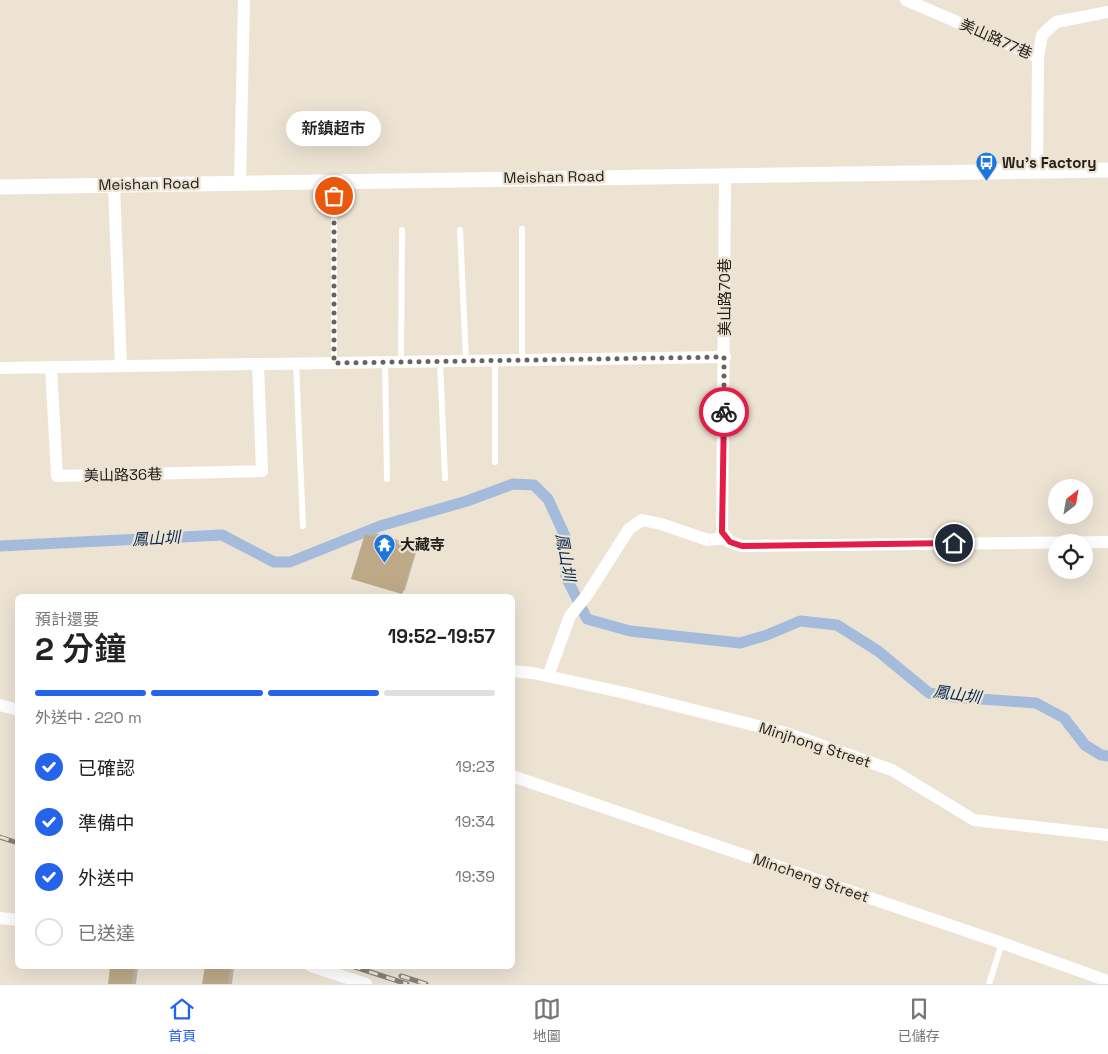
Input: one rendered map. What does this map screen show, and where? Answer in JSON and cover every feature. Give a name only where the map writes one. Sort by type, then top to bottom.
[{"type":"street","points":[[240,182],[244,0]]},
{"type":"street","name":"美山路77巷","points":[[906,0],[1038,57],[1037,170]]},
{"type":"street","points":[[1038,57],[1042,35],[1056,22],[1108,12]]},
{"type":"street","name":"Meishan Road","points":[[0,187],[1108,170]]},
{"type":"street","name":"美山路70巷","points":[[725,175],[722,532],[727,538]]},
{"type":"street","points":[[114,185],[121,366]]},
{"type":"street","points":[[0,368],[724,357]]},
{"type":"street","name":"美山路36巷","points":[[51,367],[57,476],[262,471],[258,364]]},
{"type":"street","points":[[548,676],[570,616],[587,596],[629,529],[642,520],[661,524],[708,540],[727,538],[730,542],[742,546],[1108,542]]},
{"type":"street","name":"Minjhong Street","points":[[515,671],[548,676],[625,693],[794,736],[892,770],[974,820],[1108,835]]},
{"type":"street","points":[[0,705],[15,709]]},
{"type":"street","name":"Mincheng Street","points":[[515,777],[1108,981]]},
{"type":"street","points":[[0,918],[15,920]]},
{"type":"street","points":[[320,969],[366,984]]},
{"type":"lane","points":[[334,181],[334,363]]},
{"type":"lane","points":[[522,229],[522,360]]},
{"type":"lane","points":[[401,361],[402,230]]},
{"type":"lane","points":[[460,230],[466,360]]},
{"type":"lane","points":[[495,360],[495,462]]},
{"type":"lane","points":[[440,361],[445,478]]},
{"type":"lane","points":[[385,362],[387,479]]},
{"type":"lane","points":[[296,363],[303,526]]},
{"type":"lane","points":[[989,984],[1002,943]]},
{"type":"building","name":"大藏寺","points":[[365,534],[416,549],[402,594],[351,579]]},
{"type":"building","points":[[110,969],[134,969],[132,984],[108,984]]},
{"type":"building","points":[[204,969],[230,969],[228,984],[202,984]]},
{"type":"waterway","name":"鳳山圳","points":[[0,546],[222,535],[274,562],[290,562],[380,526],[467,501],[513,484],[534,485],[548,499],[565,536],[566,577],[587,619],[630,631],[740,643],[767,635],[800,621],[837,625],[878,651],[929,693],[954,697],[1036,703],[1064,718],[1085,745],[1101,755],[1108,756]]},
{"type":"railway","points":[[0,837],[15,842]]},
{"type":"railway","points":[[361,969],[407,984]]},
{"type":"railway","points":[[401,976],[426,984]]},
{"type":"way so far","points":[[334,196],[334,363],[724,357],[724,412]]},
{"type":"place","name":"Wu's Factory","points":[[986,182]]},
{"type":"place","name":"新鎮超市","points":[[334,196]]},
{"type":"place","name":"大藏寺","points":[[384,564]]},
{"type":"route","points":[[724,412],[722,532],[730,542],[742,546],[954,543]]}]
